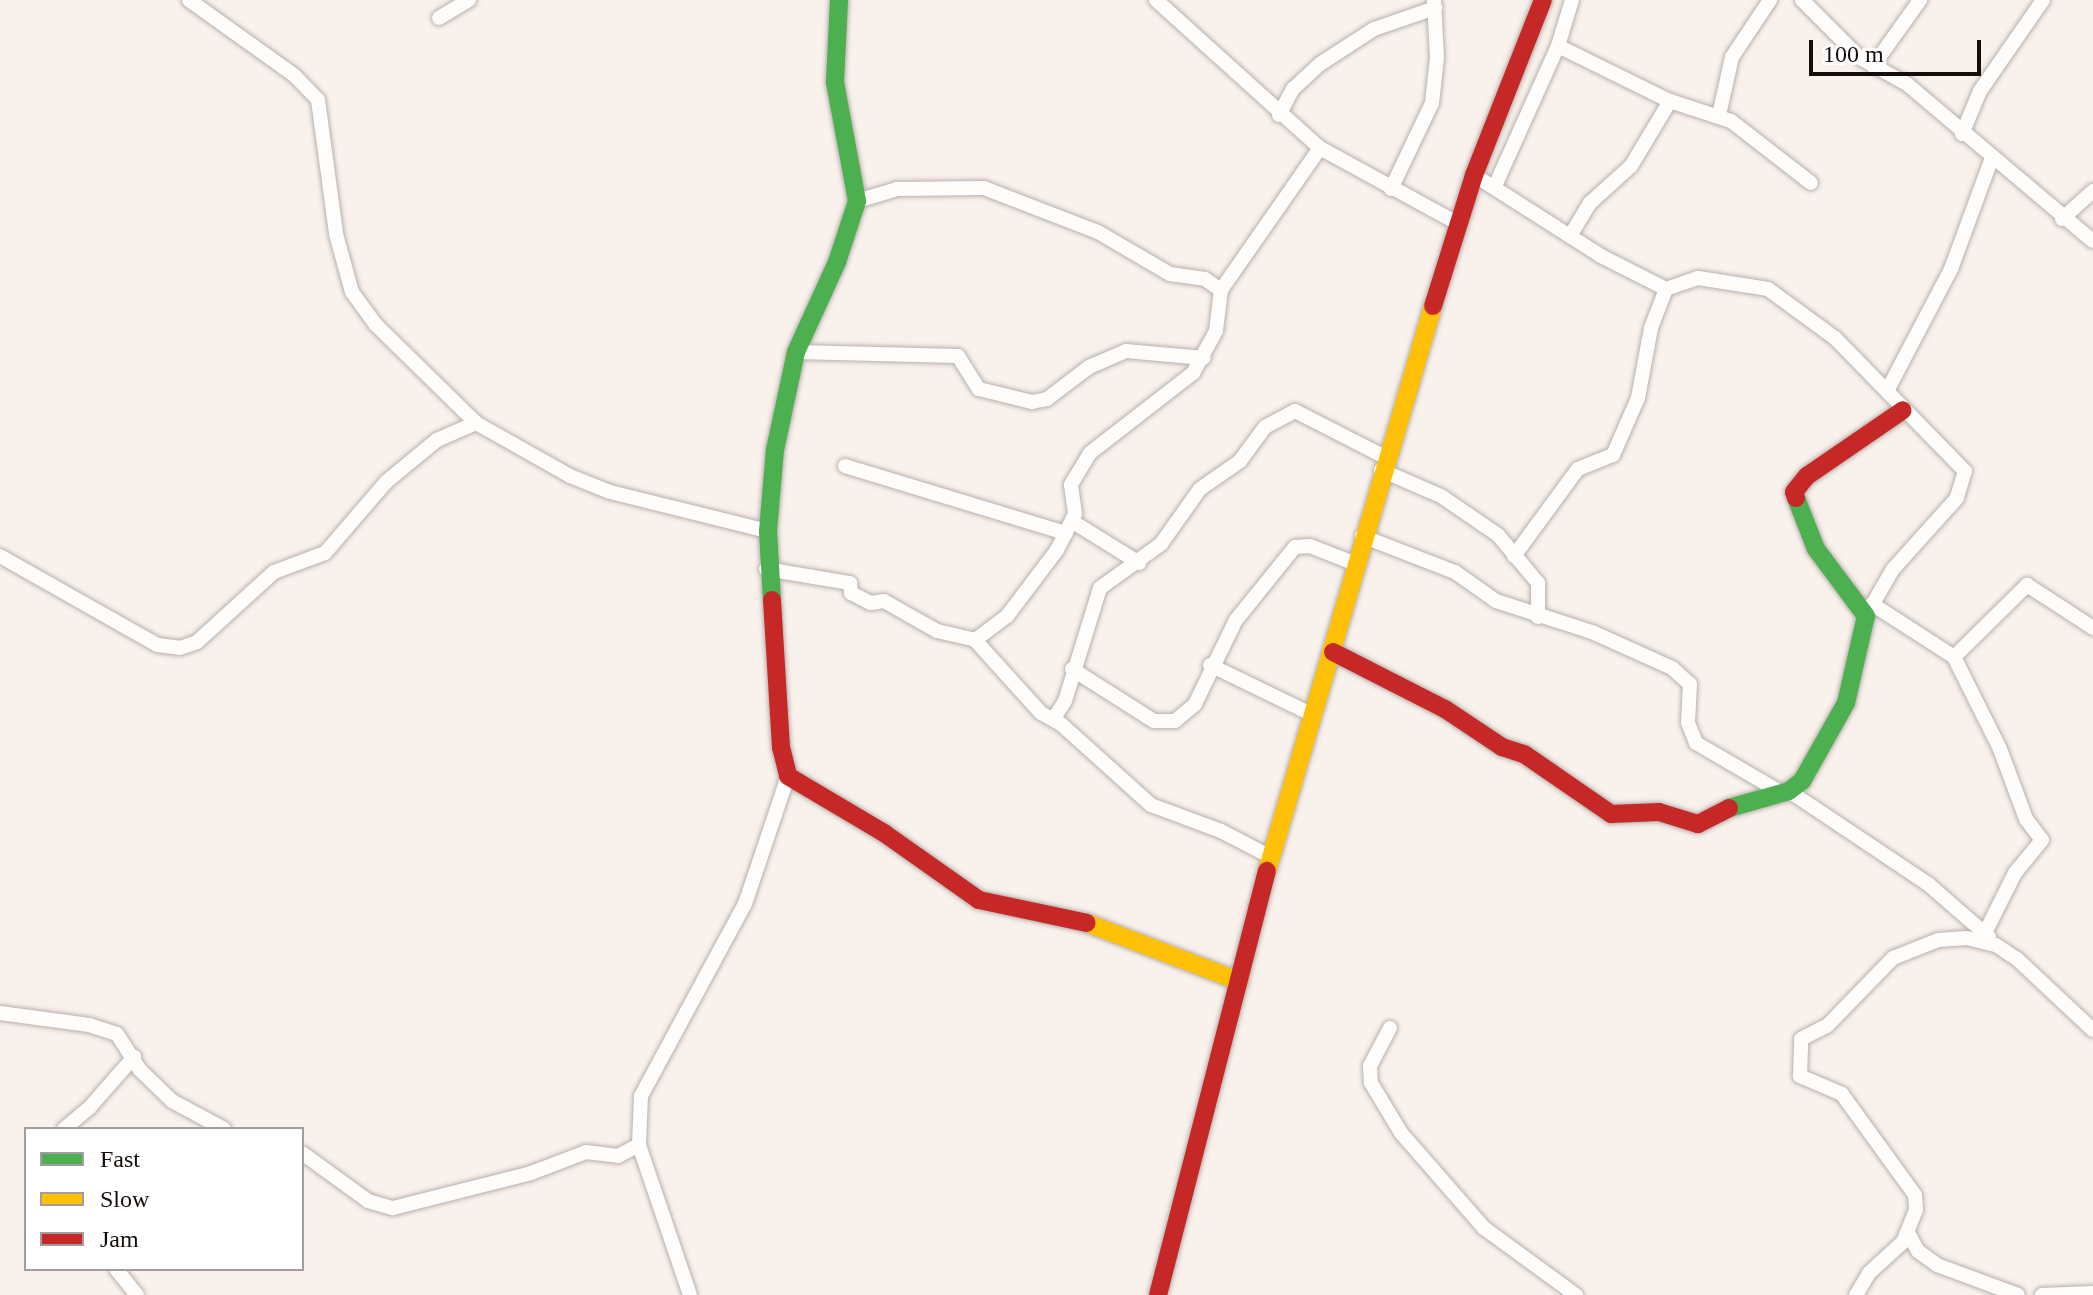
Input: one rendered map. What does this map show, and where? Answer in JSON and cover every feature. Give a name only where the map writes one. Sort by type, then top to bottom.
[{"type":"street","points":[[189,0],[295,76],[318,100],[336,234],[352,292],[376,325],[476,423],[610,492],[768,531]]},
{"type":"street","points":[[439,18],[469,0]]},
{"type":"street","points":[[839,0],[834,36],[838,109],[857,201],[837,262],[796,352],[775,450],[768,531],[766,569],[782,761],[788,776],[884,833],[979,900],[1070,916],[1239,981]]},
{"type":"street","points":[[1156,0],[1279,115],[1320,148],[1459,224]]},
{"type":"street","points":[[1158,1295],[1271,857],[1333,652],[1383,464],[1474,175],[1543,0]]},
{"type":"street","points":[[1495,186],[1558,46],[1572,0]]},
{"type":"street","points":[[1719,115],[1732,57],[1770,0]]},
{"type":"street","points":[[1802,0],[1873,66],[1907,84],[1991,160],[2093,241]]},
{"type":"street","points":[[1873,66],[1920,0]]},
{"type":"street","points":[[1962,134],[1980,91],[2043,0]]},
{"type":"street","points":[[1279,115],[1293,89],[1320,64],[1374,29],[1434,4],[1432,103],[1391,189]]},
{"type":"street","points":[[1558,46],[1670,101],[1719,115],[1811,183]]},
{"type":"street","points":[[1570,236],[1590,203],[1631,166],[1670,101]]},
{"type":"street","points":[[975,640],[1007,616],[1070,528],[1071,485],[1084,461],[1102,442],[1158,406],[1204,358],[1216,331],[1221,290],[1320,148]]},
{"type":"street","points":[[1888,389],[1951,269],[1991,160]]},
{"type":"street","points":[[1333,652],[1445,709],[1502,747],[1524,754],[1590,805],[1611,814],[1659,812],[1698,824],[1731,807],[1786,792],[1802,781],[1846,703],[1869,610],[1893,569],[1957,498],[1966,477],[1903,410],[1888,389],[1802,311],[1768,289],[1698,278],[1666,289],[1570,236],[1474,175]]},
{"type":"street","points":[[857,201],[925,186],[984,188],[1098,232],[1170,274],[1205,279],[1221,290]]},
{"type":"street","points":[[2062,219],[2093,191]]},
{"type":"street","points":[[1514,556],[1578,469],[1613,455],[1638,398],[1651,328],[1666,289]]},
{"type":"street","points":[[796,352],[958,356],[967,362],[979,389],[1032,402],[1047,399],[1089,367],[1126,351],[1204,358]]},
{"type":"street","points":[[1903,410],[1807,476],[1794,492],[1816,549],[1869,610],[1954,657],[2000,749],[2026,819],[2042,840],[2015,873],[1985,933]]},
{"type":"street","points":[[1054,718],[1065,701],[1072,669],[1100,588],[1139,563],[1173,530],[1200,489],[1240,461],[1253,439],[1286,412],[1316,419],[1383,464],[1475,517],[1538,583],[1538,617]]},
{"type":"street","points":[[0,556],[157,645],[180,648],[197,642],[274,572],[325,553],[397,472],[437,440],[476,423]]},
{"type":"street","points":[[845,466],[1070,528],[1139,563]]},
{"type":"street","points":[[1362,536],[1455,572],[1496,601],[1592,632],[1686,677],[1693,694],[1688,723],[1696,743],[1786,792],[1928,884],[1996,945],[2059,994],[2093,1030]]},
{"type":"street","points":[[1072,669],[1165,724],[1195,704],[1210,665],[1249,601],[1279,573],[1295,547],[1310,546],[1356,564]]},
{"type":"street","points":[[766,569],[850,583],[851,593],[871,603],[884,601],[937,631],[975,640],[1041,713],[1054,718],[1151,805],[1221,831],[1271,857]]},
{"type":"street","points":[[1954,657],[2027,585],[2093,628]]},
{"type":"street","points":[[1210,665],[1313,715]]},
{"type":"street","points":[[690,1295],[639,1145],[641,1096],[745,904],[788,776]]},
{"type":"street","points":[[1856,1295],[1869,1273],[1908,1233],[1916,1209],[1915,1195],[1842,1094],[1800,1076],[1797,1048],[1801,1039],[1827,1026],[1893,958],[1916,946],[1967,938],[1996,945]]},
{"type":"street","points":[[0,1013],[105,1029],[117,1034],[172,1101],[220,1127]]},
{"type":"street","points":[[1390,1028],[1370,1066],[1371,1083],[1401,1133],[1484,1228],[1576,1295]]},
{"type":"street","points":[[66,1127],[90,1107],[134,1057]]},
{"type":"street","points":[[304,1154],[368,1201],[393,1208],[531,1173],[586,1152],[618,1156],[639,1145]]},
{"type":"street","points":[[1908,1233],[1918,1251],[1937,1265],[2018,1295]]},
{"type":"street","points":[[118,1271],[137,1295]]},
{"type":"street","points":[[2042,1295],[2093,1293]]},
{"type":"traffic: fast","points":[[772,600],[768,531],[775,450],[796,352],[837,262],[857,201],[835,82],[839,0]]},
{"type":"traffic: fast","points":[[1729,808],[1789,791],[1802,781],[1846,703],[1866,616],[1816,549],[1796,498]]},
{"type":"traffic: slow","points":[[1267,871],[1433,306]]},
{"type":"traffic: slow","points":[[1087,923],[1239,981]]},
{"type":"traffic: jam","points":[[1433,306],[1474,175],[1543,0]]},
{"type":"traffic: jam","points":[[1796,498],[1794,492],[1807,476],[1903,410]]},
{"type":"traffic: jam","points":[[772,600],[781,747],[788,776],[884,833],[979,900],[1087,923]]},
{"type":"traffic: jam","points":[[1333,652],[1445,709],[1502,747],[1524,754],[1611,814],[1659,812],[1698,824],[1729,808]]},
{"type":"traffic: jam","points":[[1158,1295],[1267,871]]}]
